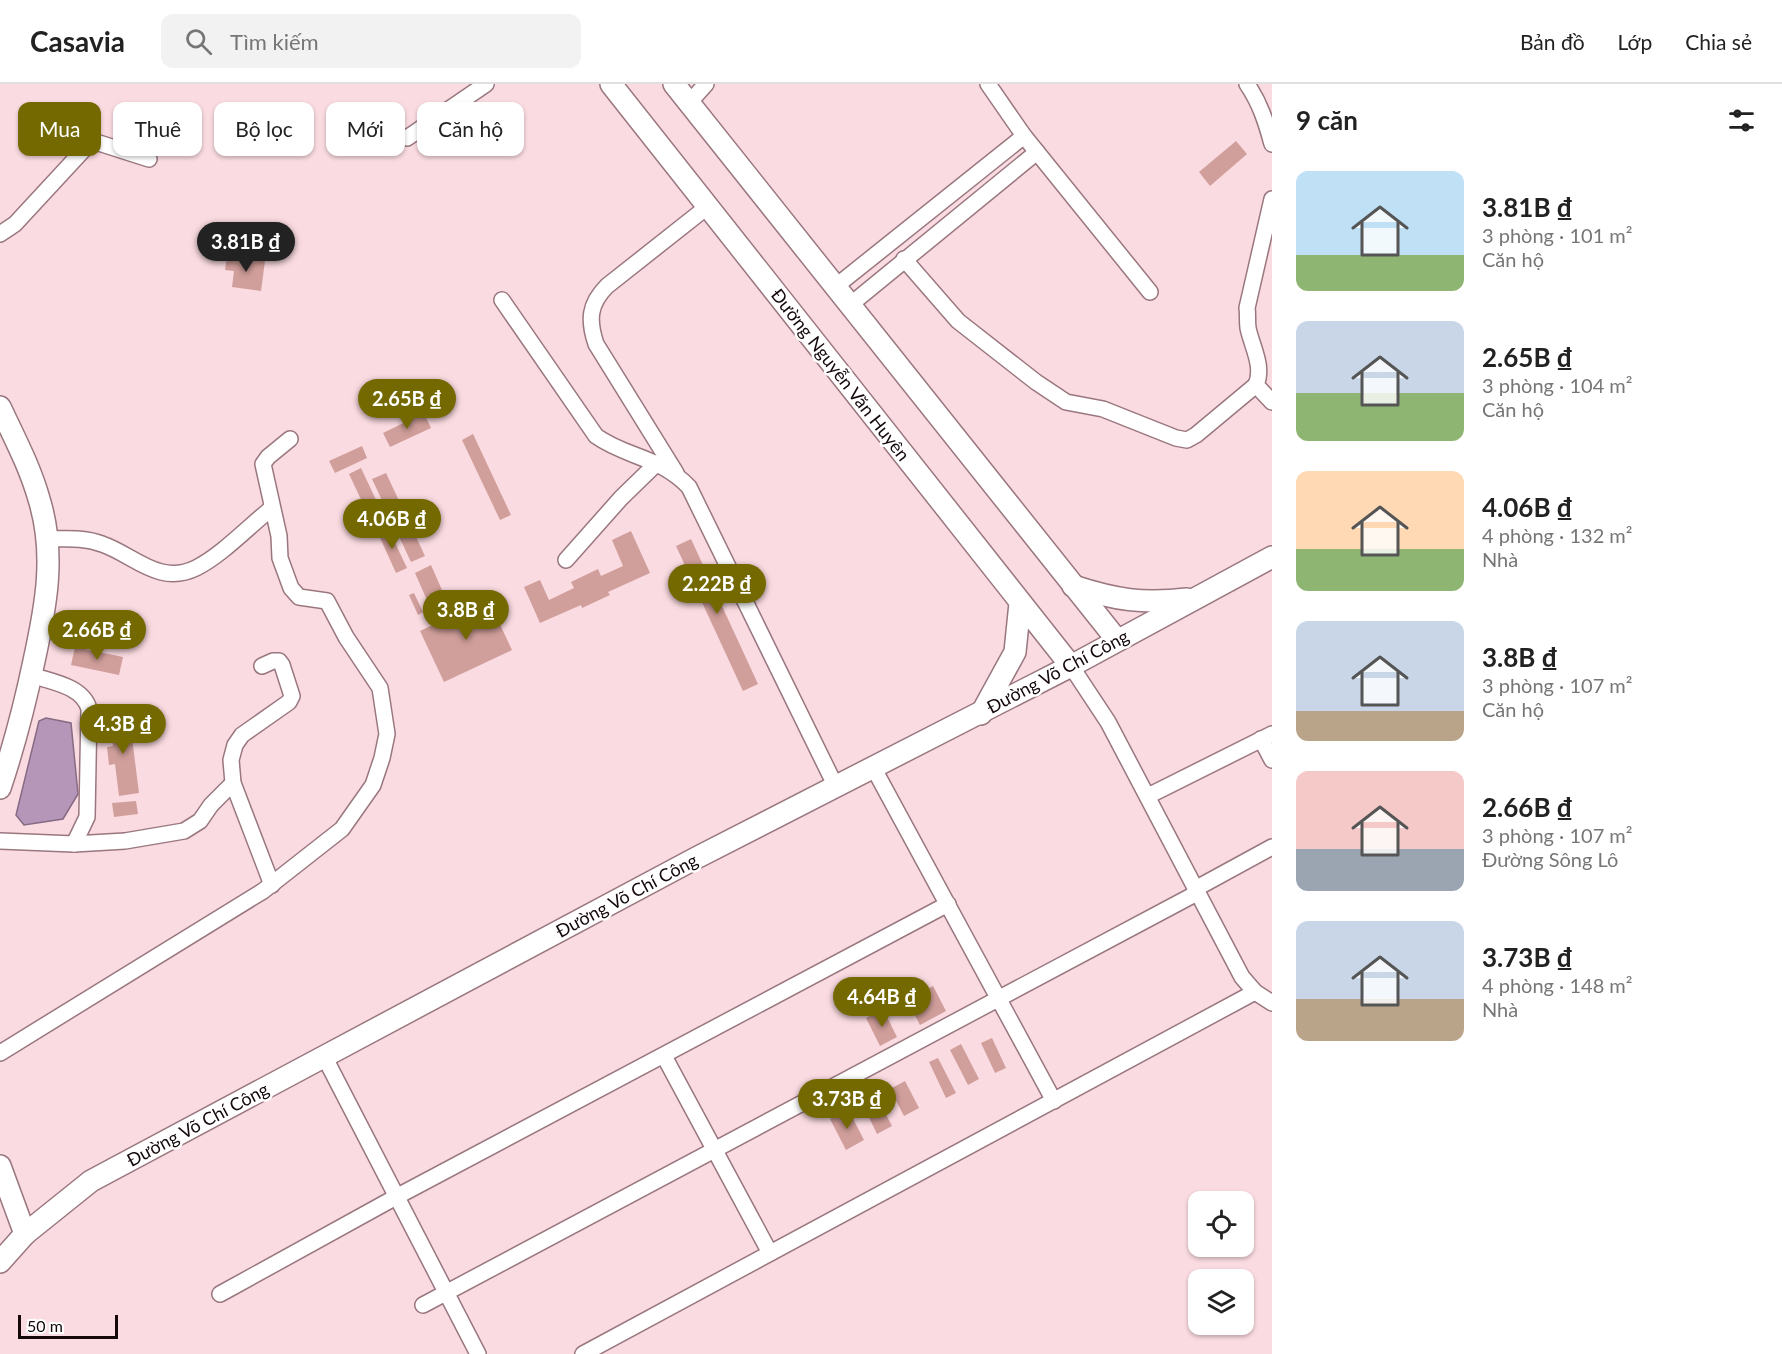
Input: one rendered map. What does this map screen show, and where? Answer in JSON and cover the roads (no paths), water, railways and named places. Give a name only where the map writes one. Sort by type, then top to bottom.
[{"type":"street","points":[[407,138],[486,84]]},
{"type":"street","name":"Đường Nguyễn Văn Huyên","points":[[611,84],[1071,666]]},
{"type":"street","points":[[674,84],[1117,640]]},
{"type":"street","points":[[689,103],[706,84]]},
{"type":"street","points":[[988,84],[1024,136],[1150,292]]},
{"type":"street","points":[[1247,84],[1256,96],[1272,144]]},
{"type":"street","points":[[835,287],[1024,136]]},
{"type":"street","points":[[0,234],[15,224],[89,144],[99,143],[149,159]]},
{"type":"street","points":[[850,305],[1037,152]]},
{"type":"street","points":[[904,259],[958,321],[1036,382],[1066,402],[1103,409],[1176,438],[1187,440],[1257,385],[1259,367],[1248,326],[1247,308],[1272,199]]},
{"type":"street","points":[[707,207],[596,297],[592,313],[592,333],[596,344],[676,473],[689,487],[836,787]]},
{"type":"street","points":[[502,300],[596,436],[606,443],[676,473]]},
{"type":"street","points":[[1257,385],[1272,402]]},
{"type":"street","points":[[0,407],[40,500],[47,539],[47,598],[22,718],[0,788]]},
{"type":"street","points":[[0,1053],[272,885],[342,829],[373,785],[387,734],[380,688],[346,637],[327,601],[299,597],[291,588],[280,558],[279,537],[263,464],[290,439]]},
{"type":"street","points":[[566,560],[621,498],[657,463]]},
{"type":"street","points":[[47,539],[89,540],[105,545],[153,571],[182,573],[196,568],[213,556],[272,508]]},
{"type":"street","name":"Đường Võ Chí Công","points":[[0,1262],[25,1234],[91,1181],[325,1059],[666,874],[981,714],[1272,557]]},
{"type":"street","points":[[1073,586],[1112,599],[1154,602],[1196,598]]},
{"type":"street","points":[[981,714],[1015,652],[1020,603]]},
{"type":"street","points":[[262,666],[279,661],[292,696],[289,702],[242,735],[231,760],[233,783],[272,885]]},
{"type":"street","points":[[1071,666],[1108,722],[1242,977],[1256,992],[1272,1003]]},
{"type":"street","points":[[31,675],[78,692],[86,698],[89,709],[87,817],[74,844]]},
{"type":"street","points":[[1148,796],[1266,737],[1272,760]]},
{"type":"street","points":[[873,767],[1054,1101]]},
{"type":"street","points":[[0,841],[74,844],[125,841],[184,831],[200,821],[211,805],[233,783]]},
{"type":"street","points":[[423,1305],[998,999],[1272,847]]},
{"type":"street","points":[[220,1294],[396,1197],[948,904]]},
{"type":"street","points":[[583,1354],[1256,992]]},
{"type":"street","points":[[664,1056],[771,1253]]},
{"type":"street","points":[[325,1059],[478,1354]]},
{"type":"street","points":[[0,1166],[25,1234]]}]
